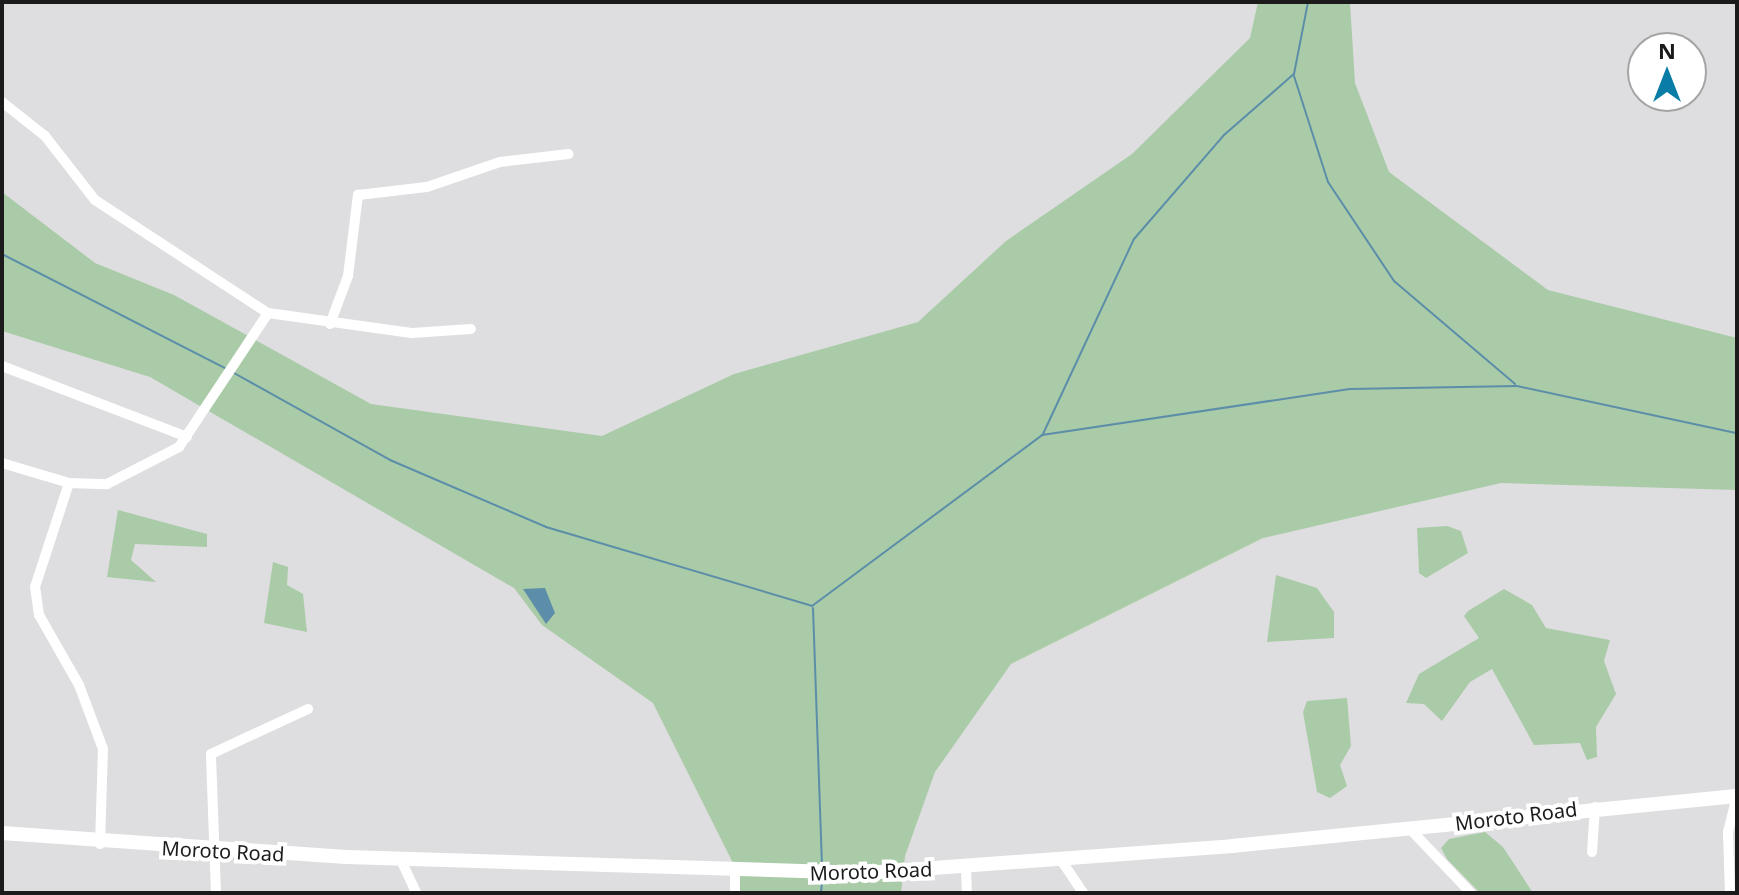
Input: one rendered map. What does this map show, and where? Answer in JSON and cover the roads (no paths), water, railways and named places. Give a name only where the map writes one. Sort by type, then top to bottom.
[{"type":"main road","name":"Moroto Road","points":[[2,833],[100,844],[209,850],[735,873],[966,868],[1410,829],[1595,807],[1737,796]]},
{"type":"street","points":[[2,102],[45,136],[95,200],[268,313],[412,333],[471,329]]},
{"type":"street","points":[[330,324],[348,276],[358,195],[427,187],[500,162],[569,154]]},
{"type":"street","points":[[2,463],[69,483],[107,484],[170,453],[187,437],[268,313]]},
{"type":"street","points":[[2,366],[187,437]]},
{"type":"street","points":[[69,483],[36,601],[103,749],[100,844]]},
{"type":"street","points":[[216,893],[209,850],[214,749],[308,709]]},
{"type":"street","points":[[1730,893],[1728,820],[1737,796]]},
{"type":"street","points":[[1592,852],[1595,807]]},
{"type":"street","points":[[1410,829],[1470,893]]},
{"type":"street","points":[[400,858],[416,893]]},
{"type":"street","points":[[1061,860],[1083,893]]},
{"type":"street","points":[[966,868],[967,893]]},
{"type":"street","points":[[735,873],[735,893]]},
{"type":"water","points":[[545,588],[555,613],[546,624],[523,589]]},
{"type":"waterway","points":[[1043,434],[1134,239],[1224,135],[1294,74],[1308,2]]},
{"type":"waterway","points":[[1294,76],[1328,182],[1394,281],[1515,384]]},
{"type":"waterway","points":[[2,254],[225,368]]},
{"type":"waterway","points":[[234,373],[390,460],[546,527],[812,606]]},
{"type":"waterway","points":[[812,606],[1042,435],[1350,389],[1517,386],[1737,433]]},
{"type":"waterway","points":[[813,608],[822,863]]},
{"type":"waterway","points":[[821,893],[822,881]]}]
